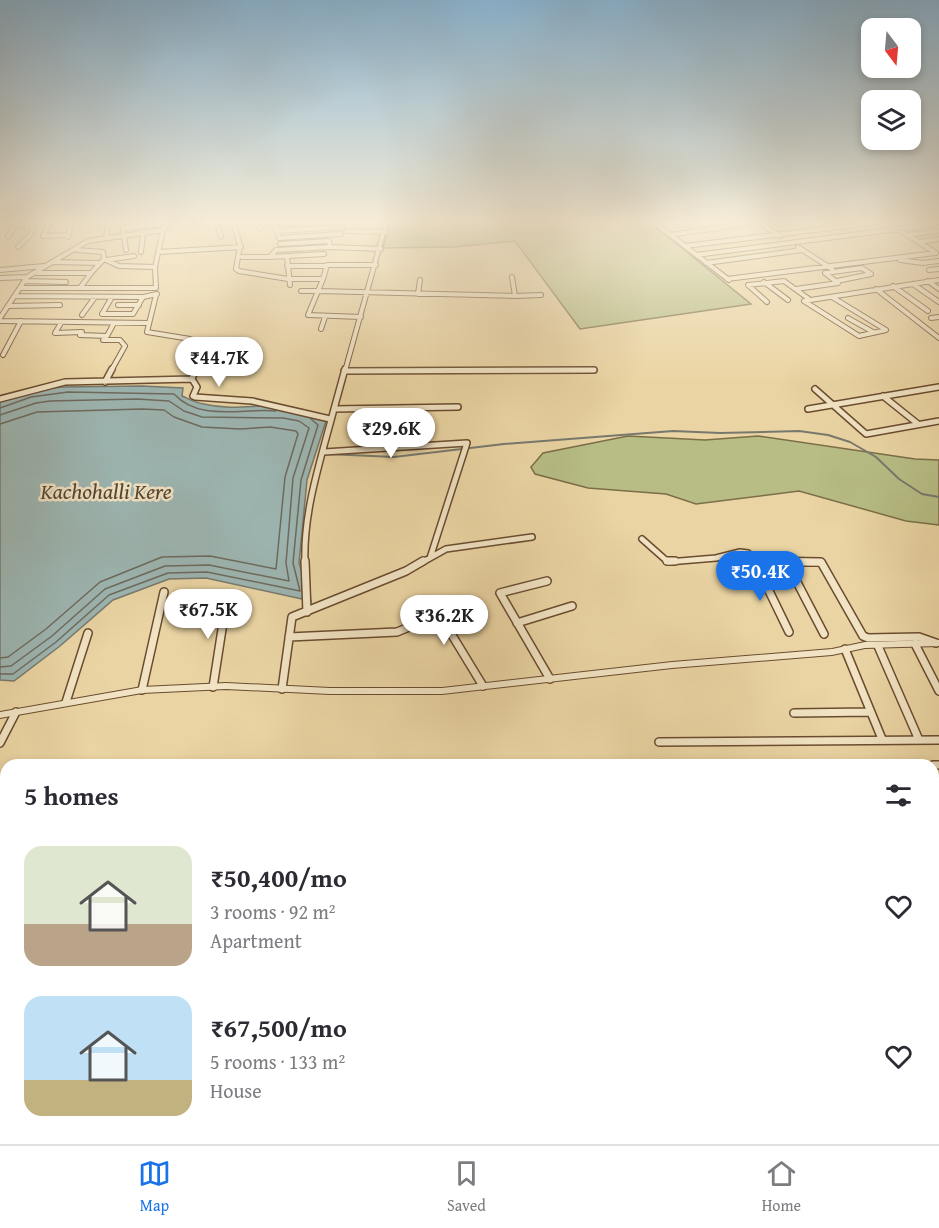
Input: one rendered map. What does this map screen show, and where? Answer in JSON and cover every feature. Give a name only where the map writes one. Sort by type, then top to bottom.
[{"type":"street","points":[[0,320],[26,279],[31,276]]},
{"type":"street","points":[[80,288],[89,276]]},
{"type":"street","points":[[155,276],[156,295],[147,333],[182,337],[197,343],[195,350],[199,360],[192,379]]},
{"type":"street","points":[[272,276],[323,279],[308,315],[361,317]]},
{"type":"street","points":[[307,612],[304,543],[311,500],[330,419],[373,276]]},
{"type":"street","points":[[723,276],[729,281],[757,276]]},
{"type":"street","points":[[830,276],[837,281]]},
{"type":"street","points":[[796,289],[838,283],[837,281],[863,276]]},
{"type":"street","points":[[512,277],[515,296]]},
{"type":"street","points":[[0,278],[66,282]]},
{"type":"street","points":[[288,279],[290,285]]},
{"type":"street","points":[[418,294],[420,280]]},
{"type":"street","points":[[767,302],[747,286],[784,280],[809,299]]},
{"type":"street","points":[[832,297],[886,330],[859,336],[804,301],[939,280]]},
{"type":"street","points":[[928,281],[939,289]]},
{"type":"street","points":[[764,282],[788,300]]},
{"type":"street","points":[[913,284],[939,302]]},
{"type":"street","points":[[893,286],[928,311]]},
{"type":"street","points":[[20,288],[156,288]]},
{"type":"street","points":[[876,289],[939,338]]},
{"type":"street","points":[[301,291],[541,295]]},
{"type":"street","points":[[15,296],[143,297],[156,295]]},
{"type":"street","points":[[82,315],[95,297]]},
{"type":"street","points":[[112,297],[102,314],[133,314],[143,297]]},
{"type":"street","points":[[9,306],[60,305]]},
{"type":"street","points":[[118,305],[139,305]]},
{"type":"street","points":[[321,329],[325,317]]},
{"type":"street","points":[[931,318],[939,317]]},
{"type":"street","points":[[848,318],[873,333]]},
{"type":"street","points":[[0,320],[148,323]]},
{"type":"street","points":[[3,355],[21,321]]},
{"type":"street","points":[[61,323],[55,334],[82,332]]},
{"type":"street","points":[[88,323],[81,336],[107,336],[114,323]]},
{"type":"street","points":[[88,337],[97,341],[120,340],[125,345],[105,382]]},
{"type":"street","points":[[344,371],[594,370]]},
{"type":"street","points":[[0,399],[65,382],[105,382],[149,378],[192,379]]},
{"type":"street","points":[[192,379],[197,387],[193,396],[195,397],[252,401],[330,419]]},
{"type":"street","points":[[808,409],[939,387]]},
{"type":"street","points":[[932,388],[939,393]]},
{"type":"street","points":[[815,389],[866,434],[939,421]]},
{"type":"street","points":[[883,396],[918,424]]},
{"type":"street","points":[[334,409],[458,407]]},
{"type":"street","points":[[323,454],[467,443],[430,558]]},
{"type":"street","points":[[282,689],[292,617],[406,571],[446,549],[532,537]]},
{"type":"street","points":[[642,539],[668,562],[716,558],[740,552],[748,554],[755,562],[789,632]]},
{"type":"street","points":[[755,562],[820,562],[863,636],[868,638],[919,637],[938,643]]},
{"type":"street","points":[[787,563],[824,634]]},
{"type":"street","points":[[547,581],[500,593],[550,679]]},
{"type":"street","points":[[142,690],[164,592]]},
{"type":"street","points":[[213,687],[227,597]]},
{"type":"street","points":[[517,623],[572,606]]},
{"type":"street","points":[[289,637],[397,632],[431,618],[441,617],[483,686]]},
{"type":"street","points":[[66,702],[88,633]]},
{"type":"street","points":[[0,715],[142,690],[213,687],[442,691],[672,665],[845,650],[865,645],[938,643]]},
{"type":"street","points":[[915,644],[939,691]]},
{"type":"street","points":[[878,646],[919,740]]},
{"type":"street","points":[[845,650],[882,739]]},
{"type":"street","points":[[0,743],[16,712]]},
{"type":"street","points":[[794,713],[870,712]]},
{"type":"street","points":[[658,742],[939,740]]},
{"type":"green space","points":[[541,276],[717,276],[751,304],[580,329]]},
{"type":"green space","points":[[628,436],[705,440],[758,436],[915,459],[939,460],[939,525],[906,521],[799,491],[696,504],[666,494],[588,488],[535,474],[531,467],[543,453]]},
{"type":"water","name":"Kachohalli Kere","points":[[62,387],[183,388],[182,396],[198,403],[220,407],[279,406],[293,408],[309,412],[326,421],[307,480],[299,563],[311,601],[206,578],[169,579],[113,600],[60,646],[14,681],[0,680],[0,402],[32,390]]},
{"type":"waterway","points":[[327,454],[394,457],[504,444],[673,431],[720,433],[799,431],[828,435],[850,442],[876,457],[899,479],[922,494],[939,497]]}]
